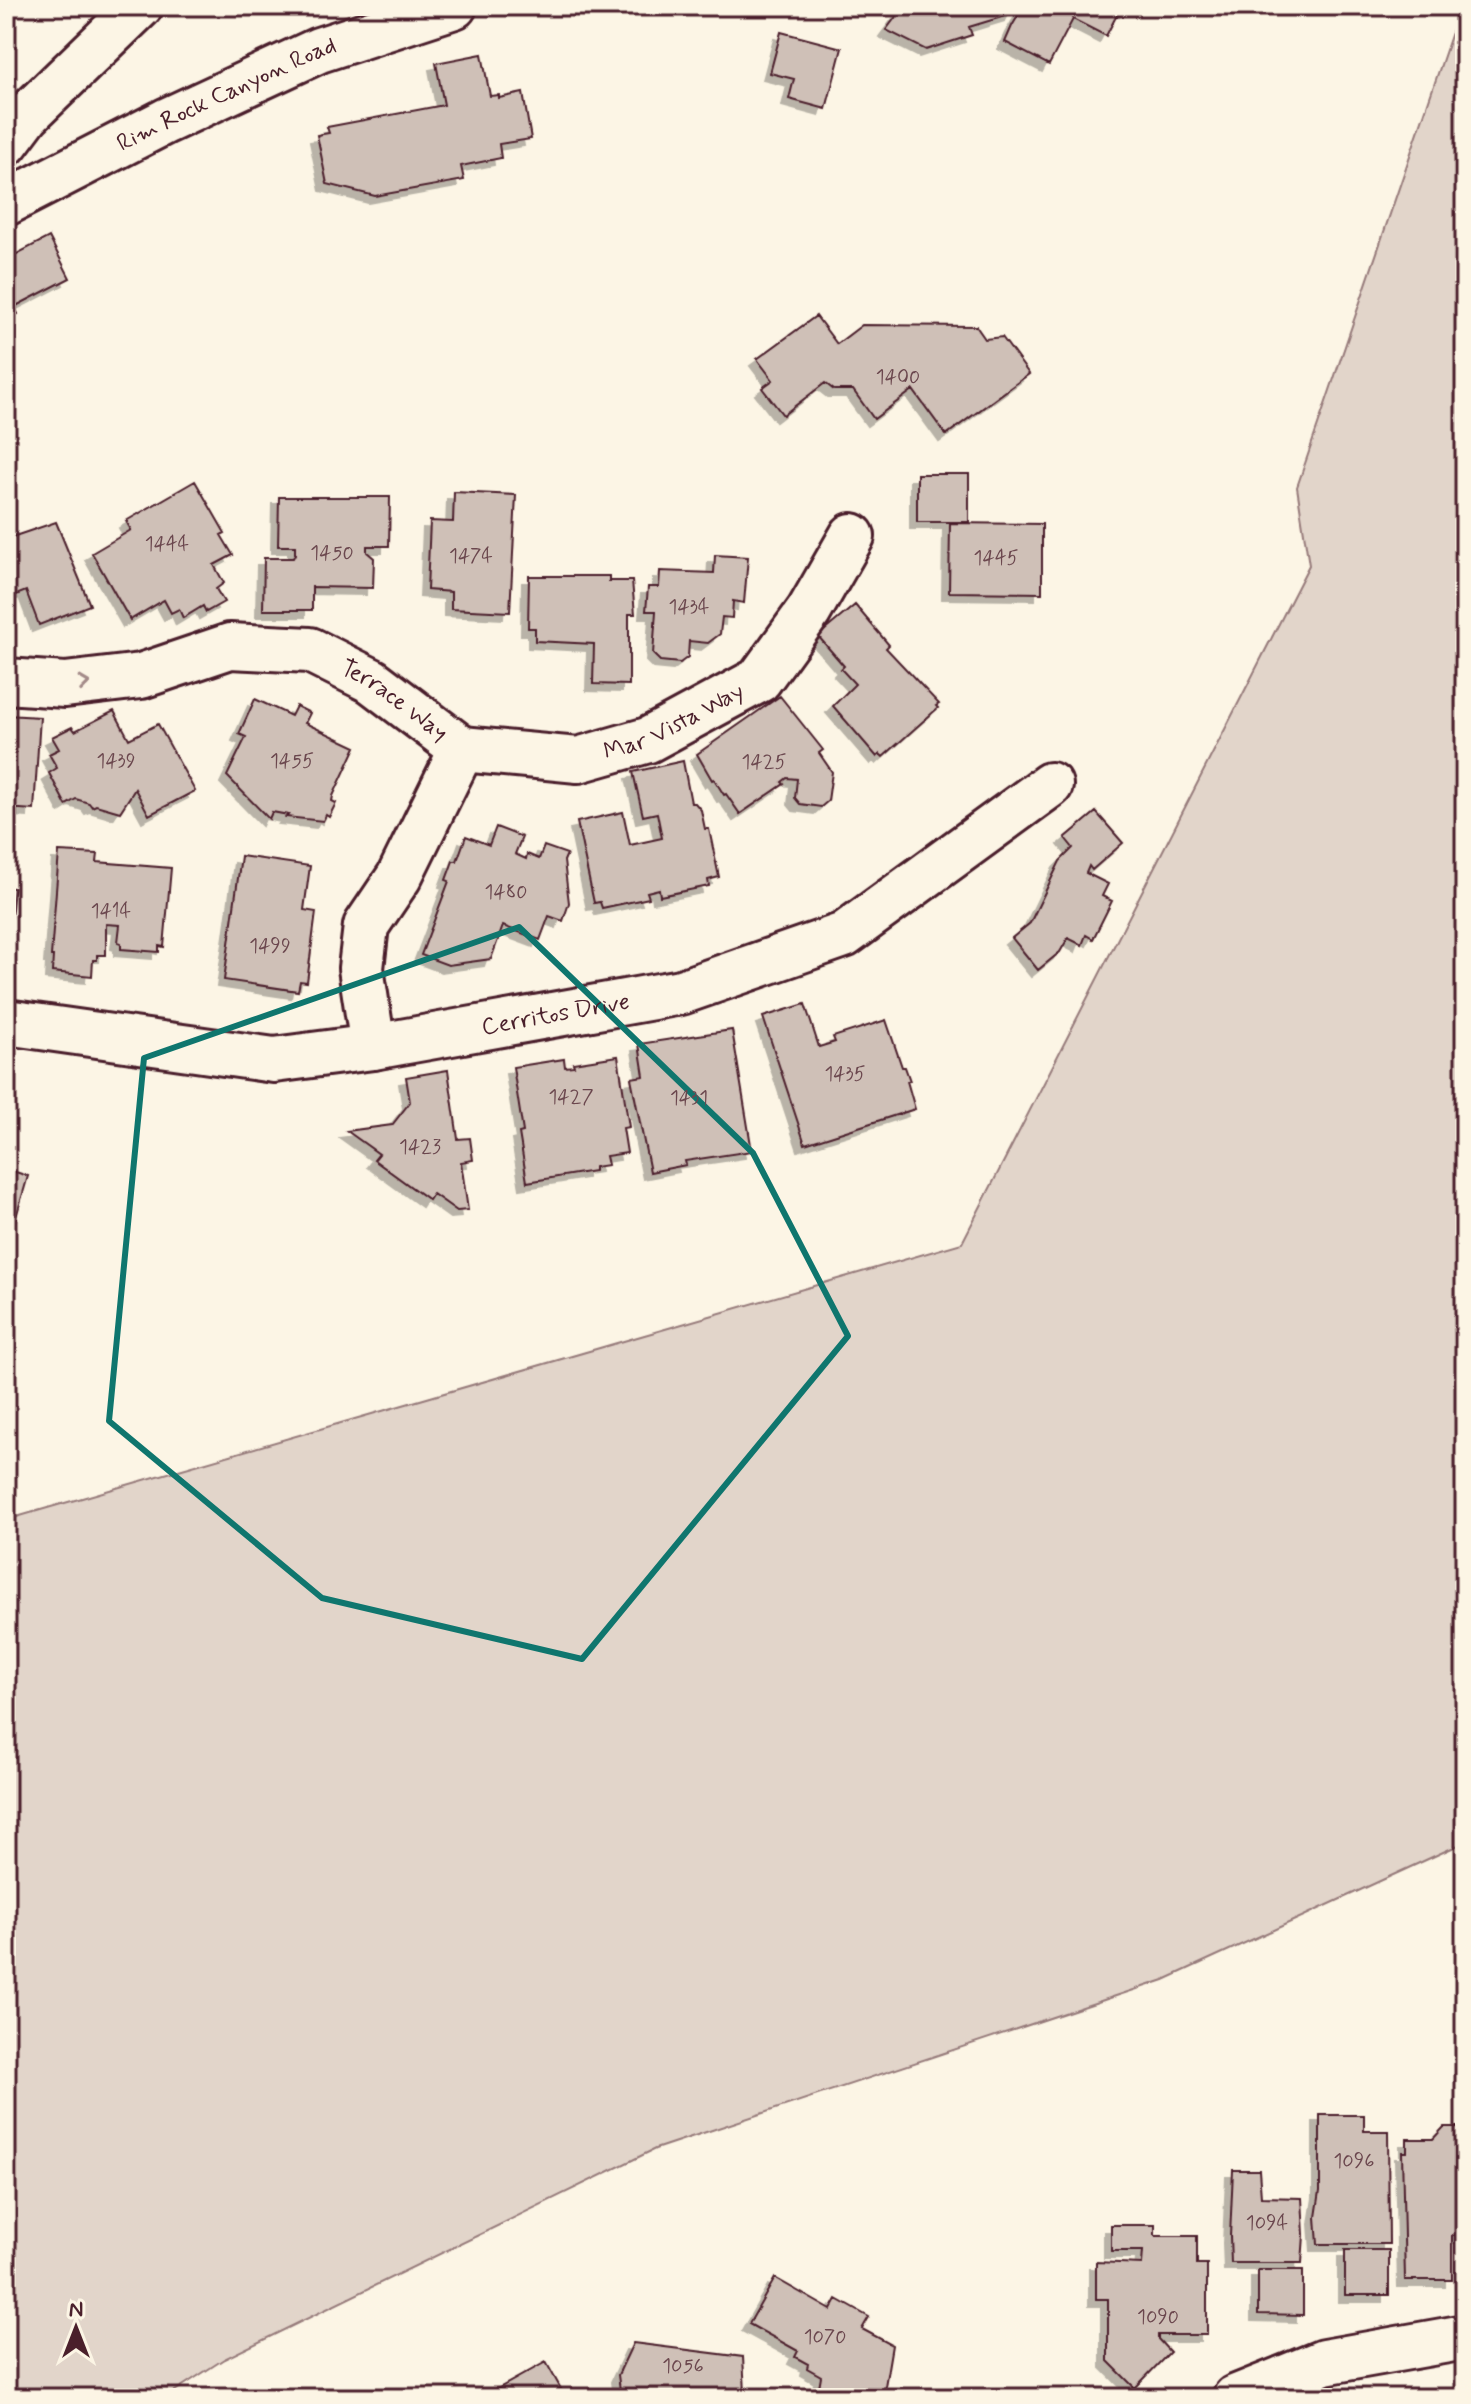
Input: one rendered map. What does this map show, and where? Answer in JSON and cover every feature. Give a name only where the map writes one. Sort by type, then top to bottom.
[{"type":"street","points":[[6,143],[27,115],[140,6]]},
{"type":"street","name":"Rim Rock Canyon Road","points":[[6,203],[166,121],[319,50],[454,6]]},
{"type":"street","name":"Mar Vista Way","points":[[462,749],[578,760],[648,740],[745,688],[759,680],[809,611],[852,536]]},
{"type":"street","name":"Terrace Way","points":[[6,681],[65,685],[141,676],[230,646],[310,650],[372,681],[462,749],[399,877],[366,926],[361,968],[373,1047]]},
{"type":"street","name":"Cerritos Drive","points":[[6,1022],[274,1060],[373,1047],[681,992],[844,935],[1050,785]]},
{"type":"street","points":[[1235,2398],[1324,2362],[1465,2337]]},
{"type":"highlighted area","points":[[519,927],[753,1153],[848,1336],[582,1659],[322,1598],[109,1421],[144,1058]]},
{"type":"shaded area","points":[[1461,6],[1465,6],[1465,1842],[1164,1980],[655,2149],[224,2359],[164,2398],[6,2398],[6,1520],[962,1243],[1309,565],[1297,487]]},
{"type":"building","points":[[904,6],[1016,6],[1012,14],[969,27],[972,35],[926,50],[886,30]]},
{"type":"building","points":[[1024,6],[1128,6],[1126,10],[1121,7],[1106,36],[1073,19],[1049,65],[1005,42]]},
{"type":"building","points":[[781,32],[842,48],[826,109],[789,99],[794,79],[770,73]]},
{"type":"building","points":[[482,54],[490,96],[499,95],[499,98],[523,93],[531,139],[499,144],[501,158],[461,166],[464,180],[375,196],[327,184],[317,135],[329,133],[327,127],[444,105],[436,63]]},
{"type":"building","points":[[49,237],[70,278],[14,307],[18,314],[6,321],[6,244],[13,256]]},
{"type":"building","points":[[816,316],[837,344],[862,325],[976,326],[985,339],[1002,337],[1029,374],[946,435],[913,390],[874,419],[853,390],[834,390],[825,383],[783,415],[762,388],[773,380],[757,359]]},
{"type":"building","points":[[917,474],[969,474],[969,522],[917,522]]},
{"type":"building","points":[[195,481],[225,533],[221,535],[233,555],[214,565],[224,583],[216,589],[224,602],[206,612],[203,606],[183,618],[179,609],[171,613],[164,600],[130,620],[92,553],[131,530],[126,521]]},
{"type":"building","points":[[454,492],[516,495],[510,612],[451,609],[451,592],[427,590],[430,521],[453,522]]},
{"type":"building","points":[[279,497],[390,497],[389,546],[367,546],[367,552],[374,558],[373,588],[312,587],[312,610],[263,610],[264,558],[293,558],[295,554],[295,546],[278,546]]},
{"type":"building","points":[[56,522],[90,605],[39,625],[26,591],[6,599],[6,539]]},
{"type":"building","points":[[950,523],[1042,524],[1042,593],[949,592]]},
{"type":"building","points":[[715,555],[748,557],[744,603],[733,601],[732,618],[722,617],[720,634],[708,643],[689,641],[688,657],[680,663],[660,661],[653,654],[656,611],[646,611],[648,587],[659,587],[660,571],[714,573]]},
{"type":"building","points":[[529,576],[609,576],[609,581],[632,581],[635,614],[629,614],[629,685],[593,684],[594,644],[535,641],[535,628],[528,628]]},
{"type":"building","points":[[855,605],[889,645],[886,648],[939,704],[883,757],[880,754],[877,757],[833,706],[855,684],[818,636]]},
{"type":"building","points":[[780,696],[823,750],[819,753],[832,772],[828,801],[821,807],[800,804],[795,798],[797,779],[787,778],[782,782],[784,784],[740,814],[712,780],[697,754]]},
{"type":"building","points":[[255,699],[291,716],[296,706],[310,713],[305,723],[356,747],[333,796],[332,801],[336,803],[329,817],[326,815],[323,821],[286,817],[288,815],[272,812],[269,819],[227,776],[246,737],[239,734]]},
{"type":"building","points":[[114,711],[129,739],[158,724],[195,791],[149,815],[135,789],[120,812],[96,805],[92,807],[76,799],[66,805],[49,773],[57,768],[49,754],[59,749],[52,737],[72,727],[75,731]]},
{"type":"building","points":[[6,715],[40,717],[34,810],[6,808]]},
{"type":"building","points":[[683,761],[691,803],[701,810],[705,829],[709,829],[719,877],[708,880],[709,886],[660,896],[659,889],[647,892],[649,898],[602,908],[600,902],[594,903],[577,822],[623,812],[630,845],[662,838],[657,813],[643,816],[633,772]]},
{"type":"building","points":[[1096,812],[1123,843],[1092,870],[1089,866],[1086,873],[1108,884],[1102,896],[1112,901],[1093,939],[1086,935],[1082,945],[1068,938],[1060,952],[1038,970],[1012,938],[1030,923],[1060,861],[1073,848],[1065,838]]},
{"type":"building","points":[[496,827],[522,837],[515,854],[526,859],[527,854],[539,859],[544,846],[567,854],[564,861],[569,903],[563,921],[549,916],[540,940],[503,926],[491,959],[448,965],[421,955],[449,881],[446,880],[453,861],[457,861],[466,836],[489,845]]},
{"type":"building","points":[[59,852],[98,854],[97,862],[171,868],[164,947],[159,946],[159,952],[121,949],[118,942],[120,925],[106,924],[106,955],[97,955],[97,960],[93,960],[92,976],[52,972]]},
{"type":"building","points":[[241,856],[310,866],[304,910],[316,912],[307,982],[300,981],[298,991],[224,980]]},
{"type":"building","points":[[6,887],[14,888],[7,961],[6,961]]},
{"type":"building","points":[[805,1004],[819,1047],[835,1042],[833,1037],[886,1020],[910,1081],[907,1081],[915,1109],[805,1144],[763,1017]]},
{"type":"building","points":[[732,1030],[752,1151],[685,1161],[686,1165],[650,1172],[631,1078],[644,1076],[639,1044]]},
{"type":"building","points":[[618,1056],[629,1127],[623,1128],[627,1153],[606,1156],[608,1165],[594,1167],[594,1171],[527,1182],[513,1067],[564,1059],[565,1067]]},
{"type":"building","points":[[448,1070],[458,1139],[470,1138],[473,1160],[461,1162],[468,1210],[457,1211],[433,1194],[429,1200],[374,1160],[379,1154],[347,1131],[392,1125],[410,1102],[406,1077]]},
{"type":"building","points":[[6,1169],[28,1176],[14,1224],[11,1223],[10,1228],[6,1227]]},
{"type":"building","points":[[1320,2115],[1364,2115],[1364,2131],[1388,2131],[1389,2244],[1318,2244],[1316,2217],[1320,2191]]},
{"type":"building","points":[[1444,2127],[1465,2127],[1464,2236],[1452,2236],[1452,2280],[1405,2280],[1402,2152],[1407,2152],[1407,2139],[1433,2139]]},
{"type":"building","points":[[1233,2170],[1259,2170],[1261,2197],[1302,2198],[1302,2263],[1231,2263]]},
{"type":"building","points":[[1111,2225],[1155,2225],[1155,2236],[1197,2236],[1197,2264],[1207,2264],[1207,2335],[1158,2335],[1170,2352],[1135,2388],[1108,2361],[1108,2299],[1096,2299],[1096,2262],[1142,2264],[1143,2251],[1111,2251]]},
{"type":"building","points":[[1345,2250],[1389,2250],[1389,2295],[1345,2295]]},
{"type":"building","points":[[1258,2270],[1303,2270],[1303,2315],[1258,2314]]},
{"type":"building","points":[[775,2278],[831,2310],[837,2299],[869,2317],[862,2329],[892,2345],[883,2398],[817,2398],[821,2376],[795,2357],[798,2351],[749,2324]]},
{"type":"building","points":[[633,2343],[743,2357],[743,2398],[621,2398],[618,2375]]},
{"type":"building","points":[[546,2362],[566,2398],[481,2398]]},
{"type":"building","points":[[992,2389],[993,2396],[1029,2392],[1030,2398],[947,2398],[947,2395]]}]
